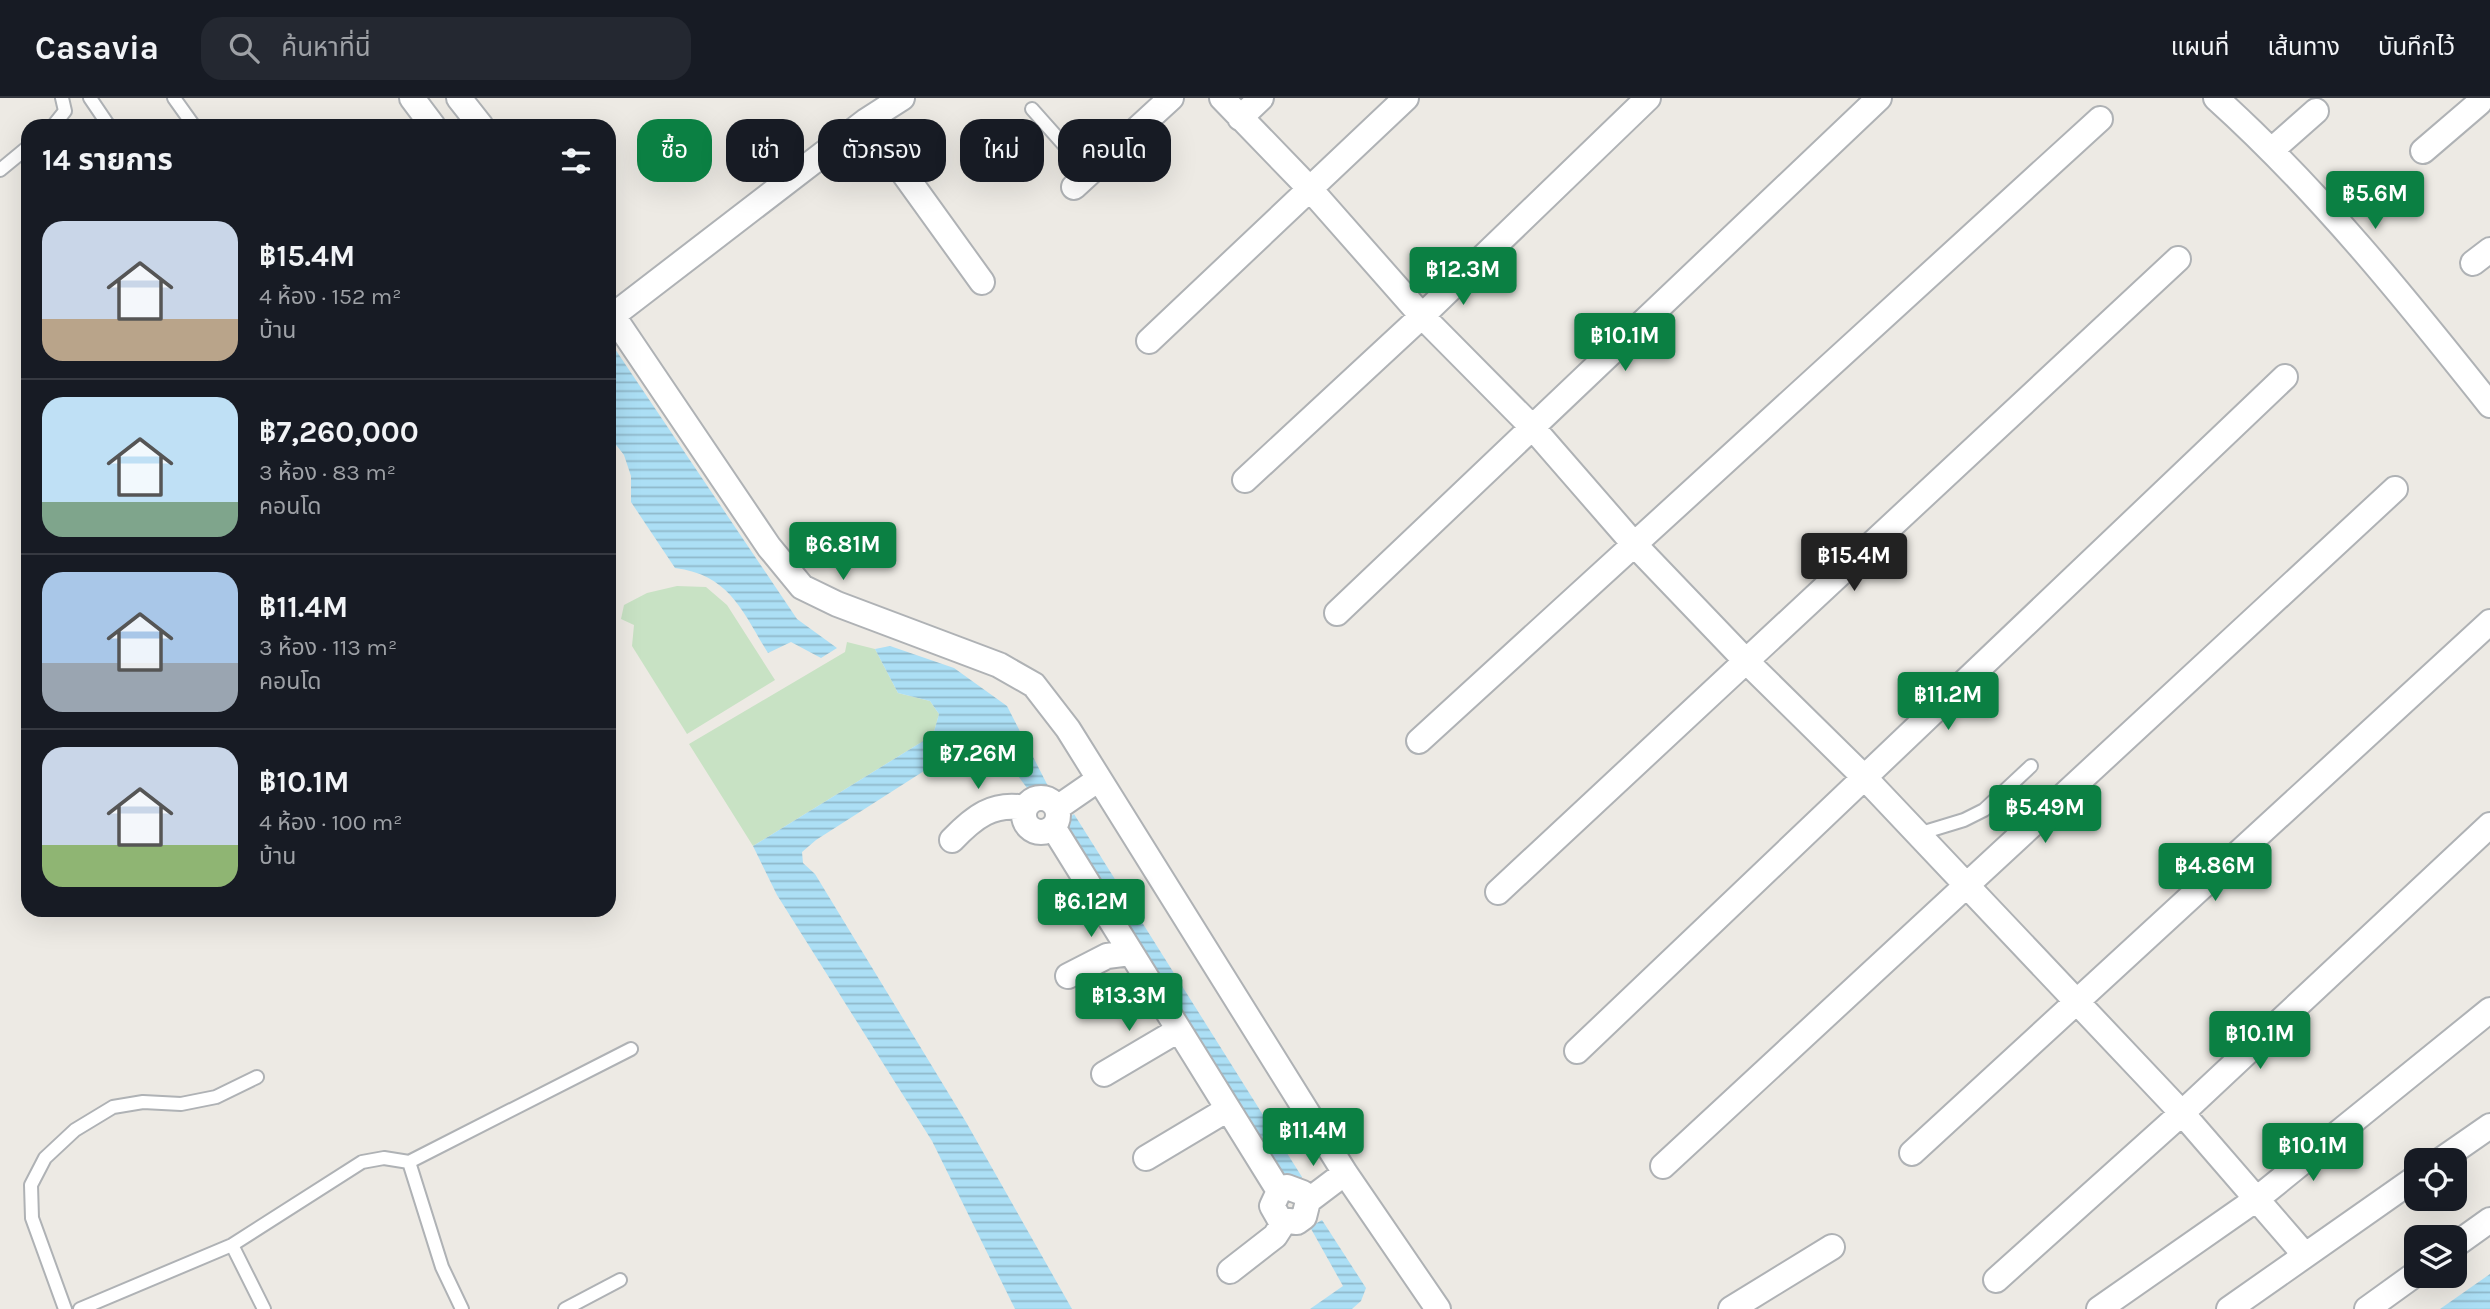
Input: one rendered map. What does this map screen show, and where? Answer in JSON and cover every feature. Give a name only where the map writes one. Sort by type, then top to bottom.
[{"type":"street","points":[[459,98],[476,119]]},
{"type":"street","points":[[869,119],[902,98]]},
{"type":"street","points":[[1148,119],[1171,98]]},
{"type":"street","points":[[1222,98],[1310,189],[1422,316],[1533,428],[1633,543],[1747,662],[1866,779],[2182,1113],[2305,1255]]},
{"type":"street","points":[[1240,118],[1261,98]]},
{"type":"street","points":[[1149,341],[1406,98]]},
{"type":"street","points":[[1245,480],[1422,316],[1647,98]]},
{"type":"street","points":[[1337,613],[1879,98]]},
{"type":"street","points":[[2216,98],[2273,149],[2420,316],[2490,405]]},
{"type":"street","points":[[416,100],[428,119]]},
{"type":"street","points":[[2423,151],[2481,106]]},
{"type":"street","points":[[2273,149],[2316,111]]},
{"type":"street","points":[[1419,741],[2100,119]]},
{"type":"street","points":[[616,309],[818,157]]},
{"type":"street","points":[[910,182],[982,282]]},
{"type":"street","points":[[1498,892],[2178,259]]},
{"type":"street","points":[[616,318],[769,547],[802,587],[836,604],[999,666],[1034,685],[1068,729],[1345,1172],[1433,1307]]},
{"type":"street","points":[[1577,1051],[1866,779],[2285,377]]},
{"type":"street","points":[[1663,1166],[2395,489]]},
{"type":"street","points":[[1912,1153],[2074,1001],[2490,622]]},
{"type":"street","points":[[952,840],[967,824],[1000,806],[1025,808],[1025,821],[1029,827],[1041,831],[1099,779]]},
{"type":"street","points":[[1055,817],[1130,953],[1279,1191]]},
{"type":"street","points":[[1996,1280],[2182,1113],[2490,825]]},
{"type":"street","points":[[1068,976],[1107,957],[1130,953]]},
{"type":"street","points":[[2099,1309],[2258,1198],[2490,1010]]},
{"type":"street","points":[[1104,1074],[1177,1031]]},
{"type":"street","points":[[1146,1158],[1228,1109]]},
{"type":"street","points":[[2458,1148],[2490,1126]]},
{"type":"street","points":[[1279,1191],[1272,1206],[1275,1214],[1284,1222],[1297,1222],[1304,1217],[1308,1201],[1345,1172]]},
{"type":"street","points":[[2229,1309],[2404,1186]]},
{"type":"street","points":[[1279,1191],[1296,1188],[1308,1201]]},
{"type":"street","points":[[2467,1236],[2490,1220]]},
{"type":"street","points":[[1230,1270],[1275,1236],[1284,1222]]},
{"type":"street","points":[[1731,1309],[1832,1247]]},
{"type":"street","points":[[2367,1309],[2404,1282]]},
{"type":"lane","points":[[59,119],[65,111],[62,98]]},
{"type":"lane","points":[[90,98],[104,119]]},
{"type":"lane","points":[[174,98],[189,119]]},
{"type":"lane","points":[[1032,109],[1058,146]]},
{"type":"lane","points":[[0,170],[21,153]]},
{"type":"lane","points":[[1918,834],[1964,820],[1984,810],[2031,766]]},
{"type":"lane","points":[[80,1309],[232,1245],[362,1162],[384,1158],[409,1162],[631,1049]]},
{"type":"lane","points":[[65,1309],[32,1218],[31,1185],[46,1158],[75,1130],[113,1107],[143,1102],[181,1104],[216,1097],[257,1077]]},
{"type":"lane","points":[[409,1162],[442,1267],[462,1309]]},
{"type":"lane","points":[[232,1245],[264,1309]]},
{"type":"lane","points":[[565,1309],[620,1280]]},
{"type":"green space","points":[[677,586],[706,587],[727,605],[775,680],[687,734],[632,646],[634,625],[621,619],[624,605],[647,593]]},
{"type":"green space","points":[[847,642],[875,649],[898,693],[930,701],[939,714],[933,735],[753,846],[689,744],[845,652]]},
{"type":"water","points":[[616,350],[797,619],[837,648],[821,658],[791,642],[768,653],[742,609],[722,587],[709,578],[675,568],[631,502],[631,476],[624,455],[616,445]]},
{"type":"water","points":[[890,646],[954,668],[1007,706],[1051,792],[1027,788],[985,732],[816,840],[802,852],[803,863],[815,874],[966,1122],[1072,1309],[1015,1309],[932,1141],[777,895],[753,846],[933,735],[939,714],[930,701],[898,693],[875,649]]},
{"type":"water","points":[[1074,814],[1302,1177],[1299,1184],[1288,1186],[1061,825]]},
{"type":"water","points":[[1322,1220],[1366,1288],[1361,1301],[1352,1309],[1310,1309],[1343,1286],[1310,1227]]},
{"type":"water","points":[[2490,1274],[2490,1309],[2440,1309]]}]
